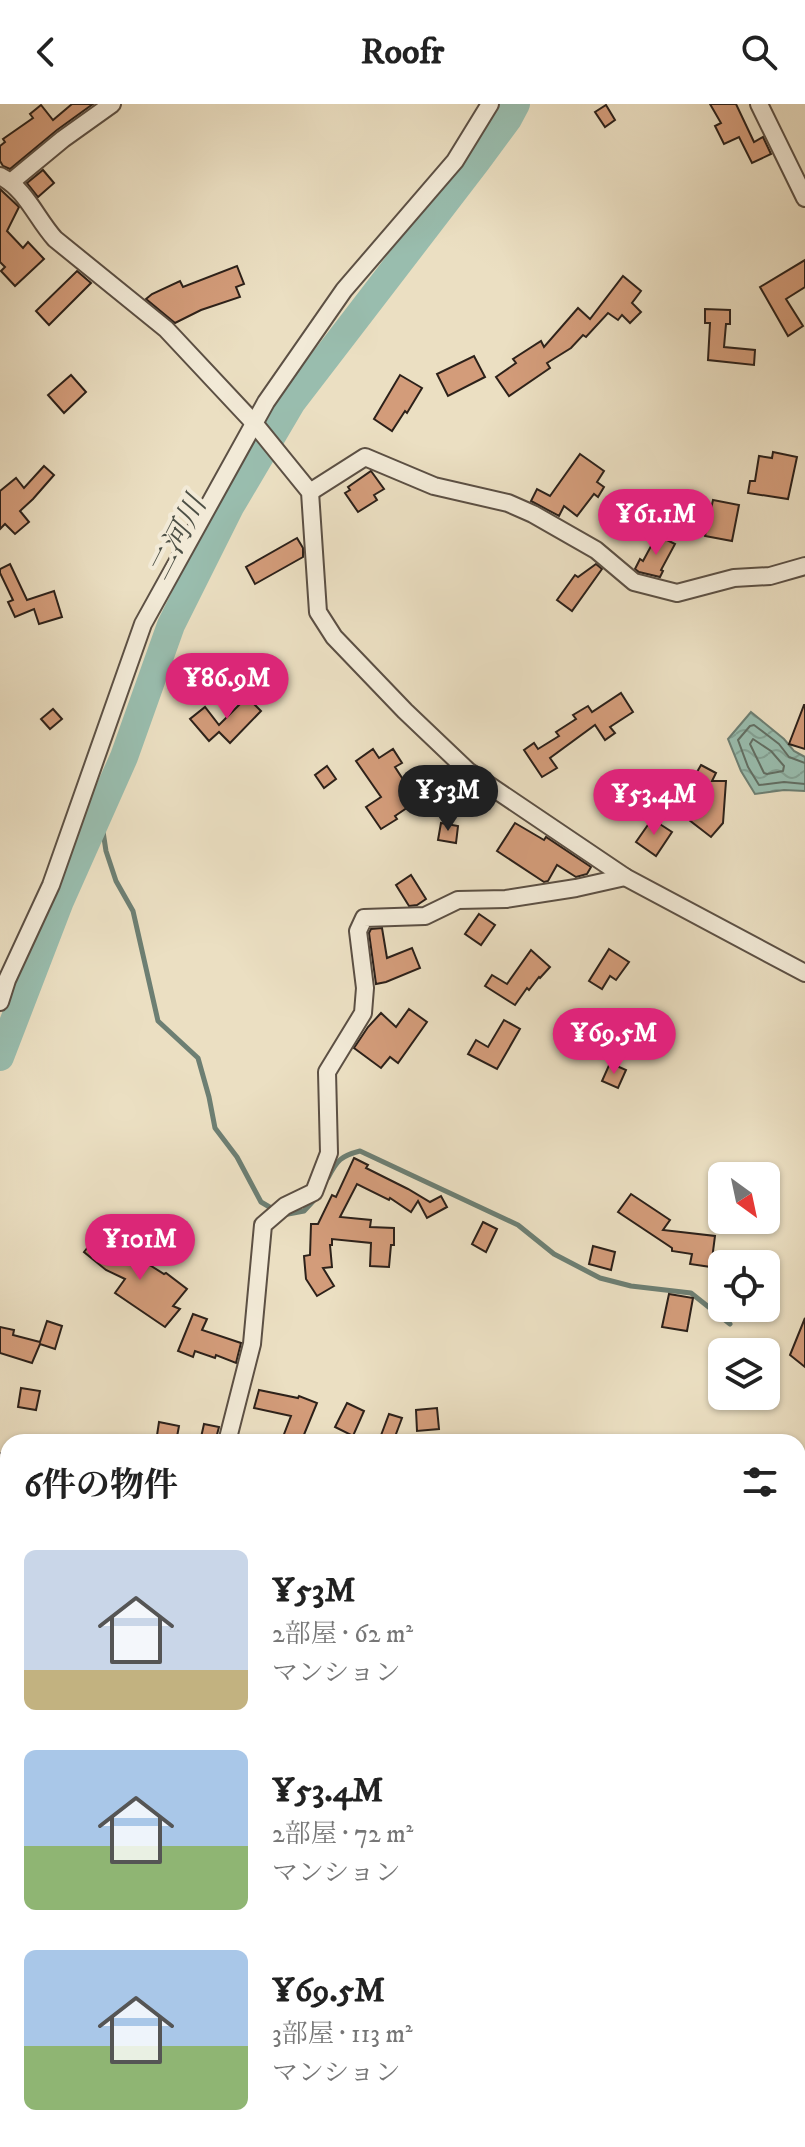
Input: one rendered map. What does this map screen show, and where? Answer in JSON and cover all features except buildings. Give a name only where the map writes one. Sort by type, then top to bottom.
[{"type":"street","points":[[112,104],[6,179],[20,190],[55,239],[166,329],[256,426],[310,492],[318,612],[334,637],[468,771],[625,877],[805,973]]},
{"type":"street","points":[[0,1002],[51,885],[143,624],[256,426],[344,290],[455,161],[490,104]]},
{"type":"street","points":[[759,104],[805,198]]},
{"type":"street","points":[[310,492],[365,457],[434,486],[508,503],[596,550],[634,582],[677,593],[734,578],[770,576],[805,566]]},
{"type":"street","points":[[229,1434],[252,1344],[263,1225],[285,1206],[314,1192],[329,1153],[327,1072],[363,1013],[365,988],[358,931],[364,918],[425,916],[458,900],[506,899],[625,877]]},
{"type":"water","points":[[751,712],[794,751],[805,757],[805,791],[755,794],[741,771],[728,739]]},
{"type":"waterway","name":"二河川","points":[[0,1057],[60,901],[124,757],[171,625],[230,507],[292,402],[477,161],[516,104]]},
{"type":"waterway","points":[[100,812],[106,851],[116,881],[133,911],[158,1021],[198,1058],[215,1128],[237,1157],[261,1202],[283,1215],[304,1211],[317,1197]]},
{"type":"waterway","points":[[328,1178],[340,1160],[360,1151],[518,1225],[554,1254],[600,1278],[631,1286],[691,1293],[730,1324]]}]
